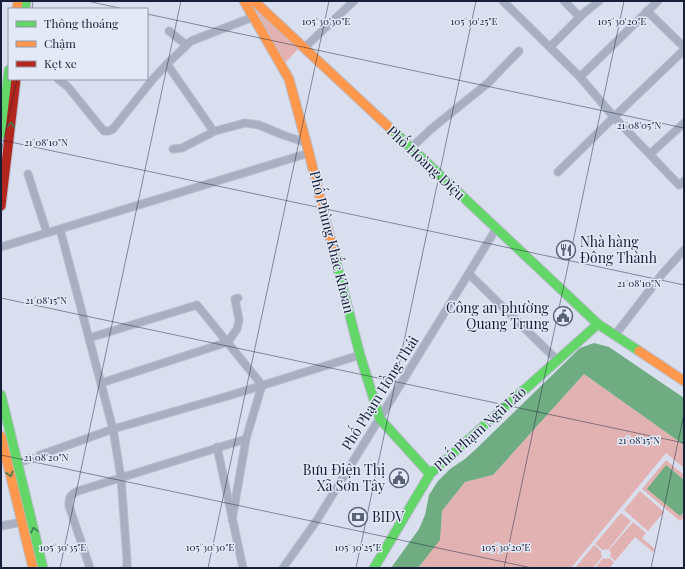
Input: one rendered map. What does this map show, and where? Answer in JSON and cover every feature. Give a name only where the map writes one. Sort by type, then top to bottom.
[{"type":"main road","name":"Phố Hoàng Diệu","points":[[250,3],[304,48],[598,324],[684,381]]},
{"type":"main road","name":"Phố Phùng Khắc Khoan","points":[[250,3],[253,17],[289,79],[307,143],[360,355],[380,419],[430,474]]},
{"type":"main road","points":[[1,134],[8,78]]},
{"type":"main road","points":[[1,206],[16,80]]},
{"type":"main road","name":"Phố Phạm Ngũ Lão","points":[[374,568],[430,474],[598,324]]},
{"type":"main road","points":[[1,395],[43,568]]},
{"type":"main road","points":[[1,436],[33,568]]},
{"type":"street","points":[[304,48],[354,1]]},
{"type":"street","points":[[503,1],[580,77],[614,117],[679,185],[684,181]]},
{"type":"street","points":[[564,1],[580,17]]},
{"type":"street","points":[[550,47],[580,17],[599,1]]},
{"type":"street","points":[[580,77],[658,1]]},
{"type":"street","points":[[558,172],[684,49],[648,11]]},
{"type":"street","points":[[59,80],[68,87],[104,131],[109,131],[113,129],[153,79],[186,45],[192,41],[253,17]]},
{"type":"street","points":[[169,31],[186,45]]},
{"type":"street","points":[[411,148],[430,130],[488,83],[518,51]]},
{"type":"street","points":[[167,64],[212,129],[215,131]]},
{"type":"street","points":[[650,154],[684,122]]},
{"type":"street","points":[[172,149],[182,148],[215,131],[245,123],[260,125],[307,143]]},
{"type":"street","points":[[1,247],[309,153]]},
{"type":"street","points":[[28,174],[47,233]]},
{"type":"street","points":[[60,229],[113,429],[121,478],[127,559],[126,568]]},
{"type":"street","name":"Phố Phạm Hồng Thái","points":[[283,568],[317,520],[496,229]]},
{"type":"street","points":[[616,335],[662,274],[684,250]]},
{"type":"street","points":[[469,274],[557,360]]},
{"type":"street","points":[[101,383],[228,342],[237,329],[239,320],[235,299],[238,298]]},
{"type":"street","points":[[89,338],[197,305],[262,385]]},
{"type":"street","points":[[18,463],[113,429],[360,355]]},
{"type":"street","points":[[232,520],[246,439],[262,385]]},
{"type":"street","points":[[90,568],[69,506],[71,495],[78,491],[246,439]]},
{"type":"street","points":[[217,447],[243,568]]},
{"type":"street","points":[[1,526],[22,522]]},
{"type":"shaded area","points":[[255,8],[299,48],[285,63]]},
{"type":"shaded area","points":[[594,343],[609,347],[684,398],[684,445],[584,374],[493,475],[465,482],[442,511],[440,540],[418,568],[391,568],[419,529],[425,515],[429,495],[438,481],[450,469],[465,459],[476,449],[580,348]]},
{"type":"shaded area","points":[[584,374],[684,445],[684,468],[666,453],[571,568],[418,568],[439,540],[442,511],[465,482],[493,475]]},
{"type":"shaded area","points":[[666,460],[684,475],[684,480],[666,465],[680,516],[684,512],[684,517],[680,521],[642,489]]},
{"type":"shaded area","points":[[666,465],[684,480],[684,512],[680,516],[647,489]]},
{"type":"shaded area","points":[[640,491],[664,512],[648,531],[624,510]]},
{"type":"shaded area","points":[[621,513],[631,521],[608,550],[603,550],[595,544]]},
{"type":"shaded area","points":[[633,522],[646,533],[642,538],[655,549],[653,552],[635,537],[615,561],[610,556],[611,553],[609,550]]},
{"type":"shaded area","points":[[594,545],[601,551],[602,557],[593,568],[575,568]]},
{"type":"shaded area","points":[[603,558],[609,558],[614,562],[610,568],[595,568]]},
{"type":"traffic: fast","points":[[25,8],[26,1]]},
{"type":"traffic: fast","points":[[1,134],[8,78]]},
{"type":"traffic: fast","points":[[392,130],[598,324],[639,351]]},
{"type":"traffic: fast","points":[[334,254],[360,355],[380,419],[430,474]]},
{"type":"traffic: fast","points":[[374,568],[430,474],[598,324]]},
{"type":"traffic: fast","points":[[1,395],[43,568]]},
{"type":"traffic: slow","points":[[17,8],[18,1]]},
{"type":"traffic: slow","points":[[244,1],[289,79],[334,254]]},
{"type":"traffic: slow","points":[[254,1],[392,130]]},
{"type":"traffic: slow","points":[[639,351],[684,381]]},
{"type":"traffic: slow","points":[[1,436],[33,568]]},
{"type":"traffic: jam","points":[[1,206],[16,80]]},
{"type":"place","name":"Nhà hàng Đông Thành","points":[[566,250]]},
{"type":"place","name":"Công an phường Quang Trung","points":[[563,316]]},
{"type":"place","name":"Bưu Điện Thị Xã Sơn Tây","points":[[399,478]]},
{"type":"place","name":"BIDV","points":[[358,517]]}]
